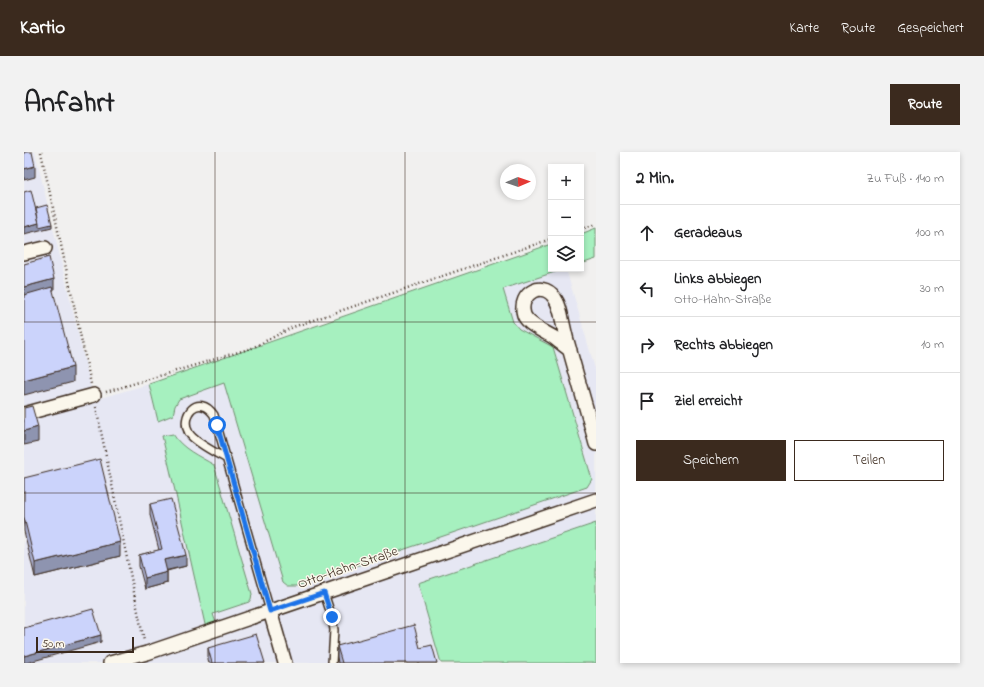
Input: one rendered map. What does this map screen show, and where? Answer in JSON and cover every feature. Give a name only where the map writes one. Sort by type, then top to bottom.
[{"type":"street","points":[[24,253],[45,248]]},
{"type":"street","points":[[570,350],[528,321],[524,316],[523,308],[525,300],[534,290],[538,289],[549,292],[558,302],[596,444]]},
{"type":"street","points":[[24,414],[94,395]]},
{"type":"street","name":"Otto-Hahn-Straße","points":[[110,663],[147,653],[596,500]]},
{"type":"street","points":[[270,611],[285,663]]},
{"type":"lane","points":[[227,460],[198,441],[189,433],[186,425],[187,418],[194,406],[205,406],[210,409],[214,415],[227,460],[270,611]]},
{"type":"lane","points":[[324,593],[332,617],[334,630],[332,663]]},
{"type":"path","points":[[41,152],[94,395],[147,653]]},
{"type":"path","points":[[584,228],[596,224]]},
{"type":"path","points":[[94,395],[252,348],[293,327],[548,240]]},
{"type":"shaded area","points":[[24,152],[35,152],[94,400],[149,384],[158,421],[173,415],[175,406],[179,399],[224,382],[283,582],[288,586],[587,487],[592,479],[553,347],[519,329],[513,322],[503,289],[555,272],[567,272],[596,372],[596,523],[418,583],[441,663],[24,663]],"holes":[[[173,434],[177,441],[185,448],[249,602],[213,614],[176,495],[162,437]]]},
{"type":"green space","points":[[596,228],[596,259],[584,263],[584,236],[584,233]]},
{"type":"green space","points":[[548,245],[548,272],[555,272],[503,289],[513,322],[519,329],[553,347],[592,479],[587,487],[297,586],[288,586],[283,582],[224,383],[179,399],[175,406],[173,415],[158,421],[149,384]]},
{"type":"green space","points":[[173,434],[186,448],[214,465],[252,594],[249,602],[213,614],[217,626],[206,629],[162,436]]},
{"type":"green space","points":[[596,523],[596,663],[441,663],[418,583]]},
{"type":"building","points":[[24,152],[32,152],[35,166],[24,169]]},
{"type":"building","points":[[31,190],[39,223],[24,227],[24,192]]},
{"type":"building","points":[[47,205],[52,224],[39,227],[36,208]]},
{"type":"building","points":[[49,257],[54,279],[24,287],[24,264]]},
{"type":"building","points":[[52,287],[73,367],[24,380],[24,295]]},
{"type":"building","points":[[32,406],[38,427],[24,431],[24,408]]},
{"type":"building","points":[[100,459],[120,542],[35,563],[24,517],[24,478]]},
{"type":"building","points":[[171,499],[186,555],[164,560],[167,572],[145,578],[139,555],[162,549],[150,504]]},
{"type":"building","points":[[93,609],[101,635],[24,656],[24,628]]},
{"type":"building","points":[[414,625],[420,648],[432,645],[437,663],[342,663],[337,646]]},
{"type":"building","points":[[256,634],[265,663],[212,663],[208,648]]},
{"type":"route","points":[[217,425],[270,611],[324,593],[332,617]]}]
